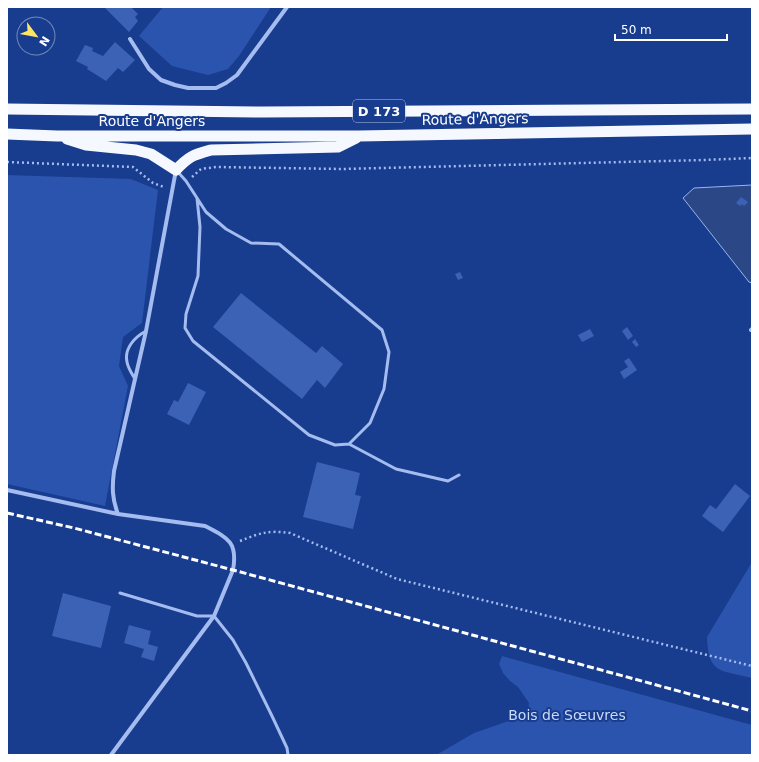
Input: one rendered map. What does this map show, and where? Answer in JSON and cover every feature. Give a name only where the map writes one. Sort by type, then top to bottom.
[{"type":"highway","name":"Route d'Angers","points":[[7,109],[263,112],[752,109]]},
{"type":"highway","name":"Route d'Angers","points":[[7,134],[57,136],[359,136],[752,129]]},
{"type":"highway","points":[[57,136],[86,145],[136,150],[151,154],[176,170],[184,161],[193,155],[211,150],[338,147],[359,136]]},
{"type":"street","points":[[130,39],[149,69],[161,80],[188,88],[216,88],[238,75],[287,7]]},
{"type":"street","points":[[118,514],[113,500],[112,486],[114,471],[136,380],[164,240],[176,170]]},
{"type":"street","points":[[7,490],[118,514],[205,526],[218,533],[232,544],[234,555],[233,570],[214,616],[111,755]]},
{"type":"lane","points":[[176,170],[186,181],[206,212],[226,229],[251,243],[279,244],[382,330],[389,352],[384,389],[370,423],[349,444]]},
{"type":"lane","points":[[197,198],[200,227],[198,276],[186,314],[185,328],[193,341],[309,435],[335,444],[349,444],[396,468],[448,481],[459,475]]},
{"type":"lane","points":[[136,380],[126,361],[131,343],[138,335],[146,331]]},
{"type":"lane","points":[[120,592],[197,616],[214,616],[233,640],[246,663],[287,748],[288,755]]},
{"type":"path","points":[[186,181],[202,169],[216,167],[342,169],[752,158]]},
{"type":"path","points":[[7,162],[133,167],[153,183],[162,187],[172,187]]},
{"type":"path","points":[[232,544],[264,532],[275,530],[290,533],[397,579],[752,666]]},
{"type":"green space","points":[[163,7],[271,7],[239,56],[228,69],[208,75],[172,66],[139,36]]},
{"type":"green space","points":[[7,175],[131,179],[158,190],[142,323],[123,337],[119,366],[128,386],[105,506],[7,484]]},
{"type":"green space","points":[[752,562],[752,678],[724,672],[718,669],[710,658],[707,637]]},
{"type":"green space","name":"Bois de Sœuvres","points":[[502,656],[752,725],[752,755],[436,755],[474,733],[514,719],[528,711],[529,703],[518,687],[503,673],[499,664]]},
{"type":"shaded area","points":[[752,185],[752,283],[749,282],[683,198],[694,188]]},
{"type":"building","points":[[104,7],[131,7],[138,14],[135,17],[138,21],[129,32]]},
{"type":"building","points":[[115,42],[135,60],[123,72],[118,68],[106,81],[87,69],[88,67],[76,61],[85,45],[93,48],[92,51],[103,56]]},
{"type":"building","points":[[741,197],[748,202],[744,206],[742,204],[740,206],[736,203]]},
{"type":"building","points":[[460,272],[463,278],[458,280],[455,274]]},
{"type":"building","points":[[241,293],[316,353],[322,346],[343,364],[325,388],[317,380],[302,399],[213,327]]},
{"type":"building","points":[[627,327],[633,336],[628,340],[622,331]]},
{"type":"building","points":[[590,329],[594,336],[582,342],[578,335]]},
{"type":"building","points":[[635,339],[639,345],[636,347],[632,342]]},
{"type":"building","points":[[629,358],[637,370],[624,379],[620,372],[628,367],[624,361]]},
{"type":"building","points":[[188,383],[206,392],[189,425],[167,414],[174,400],[178,402]]},
{"type":"building","points":[[317,462],[360,473],[355,495],[361,496],[353,529],[303,517]]},
{"type":"building","points":[[735,484],[750,496],[723,532],[702,516],[710,505],[716,509]]},
{"type":"building","points":[[63,593],[111,606],[101,648],[52,636]]},
{"type":"building","points":[[129,625],[151,631],[148,644],[158,647],[154,661],[141,657],[144,649],[124,643]]},
{"type":"railway","points":[[7,513],[74,528],[233,570],[752,711]]}]
